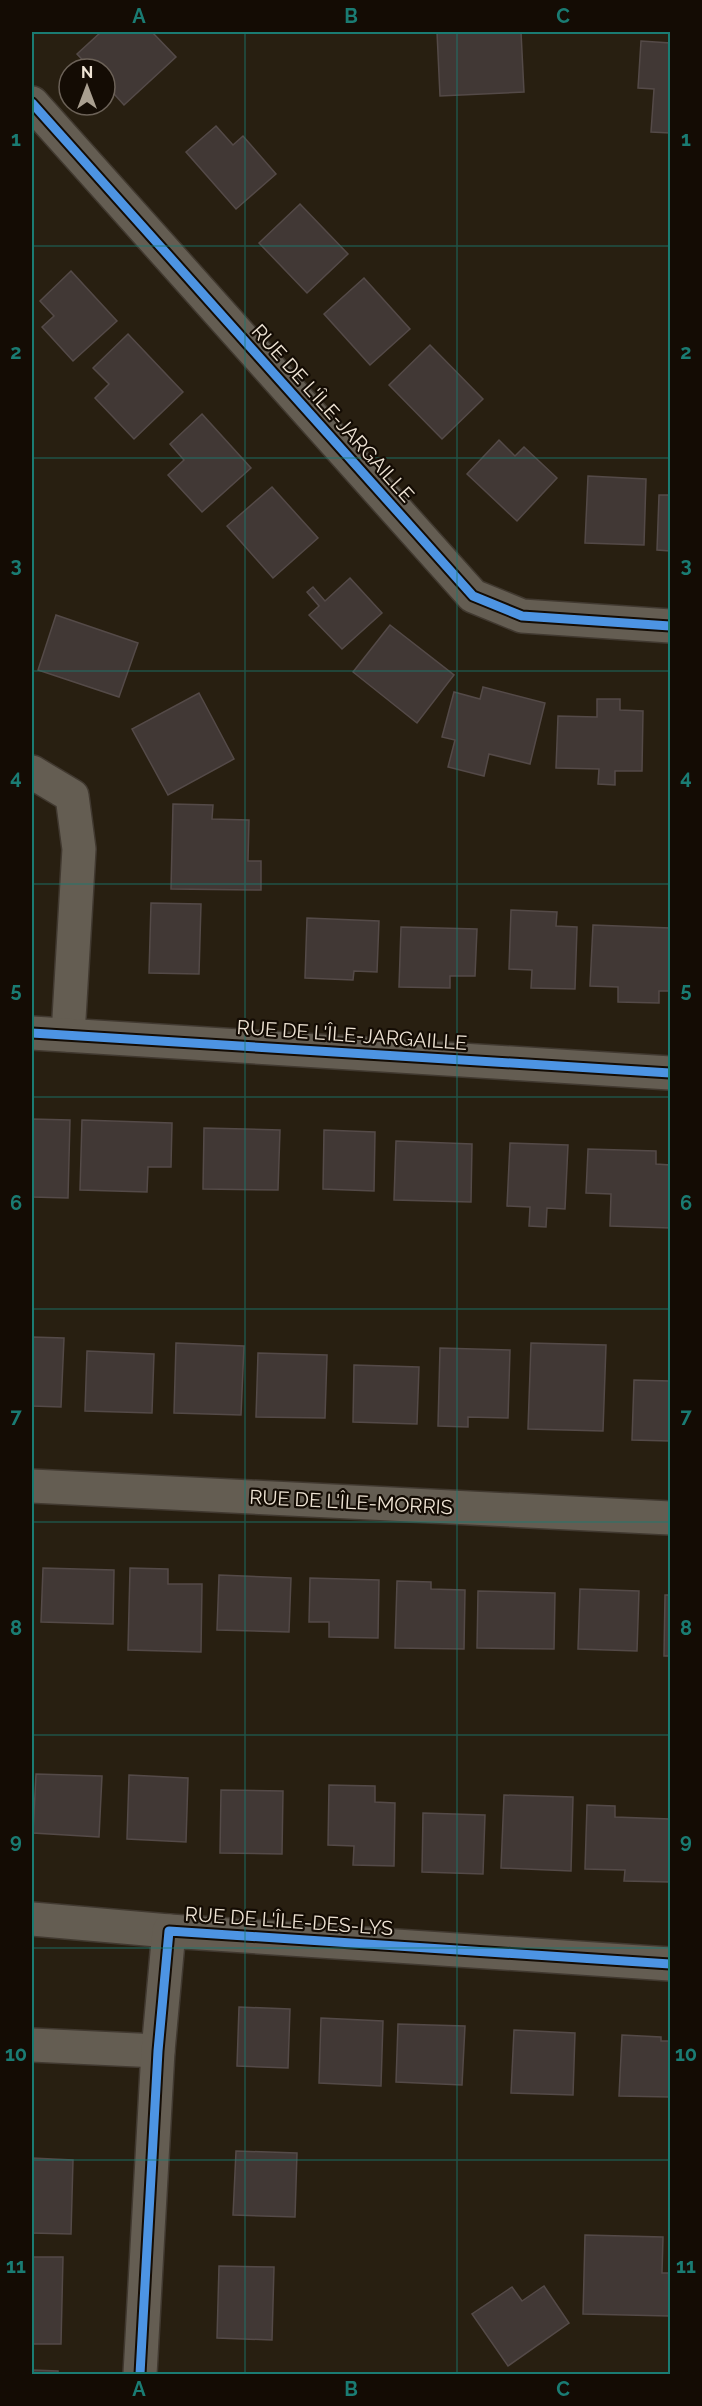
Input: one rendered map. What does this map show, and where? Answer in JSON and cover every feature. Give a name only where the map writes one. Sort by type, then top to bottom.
[{"type":"street","name":"RUE DE L'ÎLE-JARGAILLE","points":[[32,103],[473,596],[522,616],[670,626]]},
{"type":"street","points":[[32,772],[72,796],[79,849],[68,1035]]},
{"type":"street","name":"RUE DE L'ÎLE-JARGAILLE","points":[[32,1033],[670,1074]]},
{"type":"street","name":"RUE DE L'ÎLE-MORRIS","points":[[32,1486],[670,1518]]},
{"type":"street","points":[[32,1919],[169,1931]]},
{"type":"street","name":"RUE DE L'ÎLE-DES-LYS","points":[[140,2374],[158,2051],[169,1931],[670,1964]]},
{"type":"street","points":[[32,2045],[158,2051]]},
{"type":"building","points":[[101,32],[152,32],[176,57],[124,105],[117,97],[117,57],[80,57],[77,54]]},
{"type":"building","points":[[437,32],[521,32],[524,92],[440,96]]},
{"type":"building","points":[[641,41],[670,43],[670,133],[651,132],[654,89],[638,88]]},
{"type":"building","points":[[216,126],[233,145],[243,136],[276,174],[236,209],[186,152]]},
{"type":"building","points":[[300,204],[348,254],[307,293],[259,243]]},
{"type":"building","points":[[71,271],[117,321],[73,361],[42,327],[54,316],[40,301]]},
{"type":"building","points":[[364,278],[410,329],[370,365],[324,314]]},
{"type":"building","points":[[128,334],[183,392],[134,439],[95,398],[109,384],[93,368]]},
{"type":"building","points":[[430,345],[483,399],[442,439],[389,385]]},
{"type":"building","points":[[202,414],[251,468],[202,512],[168,475],[184,460],[170,444]]},
{"type":"building","points":[[499,440],[515,456],[524,447],[557,478],[517,521],[467,474]]},
{"type":"building","points":[[588,476],[646,479],[644,545],[585,543]]},
{"type":"building","points":[[272,487],[318,538],[273,578],[227,526]]},
{"type":"building","points":[[659,495],[670,495],[670,551],[657,550]]},
{"type":"building","points":[[350,578],[382,613],[342,649],[309,615],[319,606],[307,592],[313,587],[325,601]]},
{"type":"building","points":[[56,615],[138,643],[119,697],[38,670]]},
{"type":"building","points":[[390,625],[454,675],[417,723],[353,672]]},
{"type":"building","points":[[483,687],[545,703],[530,764],[489,754],[484,776],[448,767],[455,740],[442,737],[454,692],[480,699]]},
{"type":"building","points":[[199,693],[234,759],[168,795],[132,729]]},
{"type":"building","points":[[597,699],[620,699],[620,710],[643,711],[642,771],[615,771],[615,785],[598,784],[599,769],[556,768],[558,716],[597,717]]},
{"type":"building","points":[[173,804],[213,805],[212,819],[249,820],[248,861],[261,861],[261,890],[171,889]]},
{"type":"building","points":[[151,903],[201,904],[199,974],[149,973]]},
{"type":"building","points":[[511,910],[557,912],[556,926],[577,927],[575,989],[531,988],[532,970],[509,969]]},
{"type":"building","points":[[307,918],[379,921],[377,972],[354,971],[353,980],[305,978]]},
{"type":"building","points":[[593,925],[670,928],[670,991],[659,991],[659,1003],[618,1002],[618,987],[590,986]]},
{"type":"building","points":[[401,927],[477,929],[475,976],[450,976],[450,988],[399,987]]},
{"type":"building","points":[[32,1119],[70,1120],[68,1198],[32,1197]]},
{"type":"building","points":[[82,1120],[172,1123],[171,1167],[148,1167],[147,1192],[80,1190]]},
{"type":"building","points":[[204,1128],[280,1130],[278,1190],[203,1189]]},
{"type":"building","points":[[324,1130],[375,1132],[374,1191],[323,1189]]},
{"type":"building","points":[[396,1141],[472,1144],[471,1202],[394,1200]]},
{"type":"building","points":[[510,1143],[568,1145],[565,1209],[547,1208],[546,1227],[529,1226],[530,1207],[507,1206]]},
{"type":"building","points":[[588,1149],[656,1151],[656,1164],[670,1165],[670,1228],[610,1226],[611,1194],[586,1193]]},
{"type":"building","points":[[32,1337],[64,1338],[61,1407],[32,1406]]},
{"type":"building","points":[[176,1343],[244,1346],[241,1415],[174,1413]]},
{"type":"building","points":[[531,1343],[606,1345],[603,1431],[528,1429]]},
{"type":"building","points":[[440,1348],[510,1350],[508,1418],[468,1417],[468,1427],[438,1426]]},
{"type":"building","points":[[87,1351],[154,1354],[152,1413],[85,1411]]},
{"type":"building","points":[[258,1353],[327,1355],[325,1418],[256,1417]]},
{"type":"building","points":[[354,1365],[419,1367],[417,1424],[353,1422]]},
{"type":"building","points":[[634,1380],[670,1381],[670,1441],[632,1440]]},
{"type":"building","points":[[43,1568],[114,1570],[113,1624],[41,1622]]},
{"type":"building","points":[[130,1568],[168,1569],[168,1584],[202,1584],[201,1652],[128,1650]]},
{"type":"building","points":[[219,1575],[291,1578],[289,1632],[217,1630]]},
{"type":"building","points":[[310,1578],[379,1580],[378,1638],[329,1637],[329,1622],[309,1622]]},
{"type":"building","points":[[397,1581],[431,1582],[431,1589],[465,1590],[464,1649],[395,1648]]},
{"type":"building","points":[[580,1589],[639,1591],[637,1651],[578,1649]]},
{"type":"building","points":[[478,1591],[555,1593],[554,1649],[477,1648]]},
{"type":"building","points":[[665,1595],[670,1595],[670,1656],[664,1656]]},
{"type":"building","points":[[36,1774],[102,1776],[99,1837],[33,1833]]},
{"type":"building","points":[[129,1775],[188,1778],[186,1842],[127,1839]]},
{"type":"building","points":[[329,1785],[375,1786],[375,1802],[395,1803],[394,1866],[353,1865],[354,1846],[328,1845]]},
{"type":"building","points":[[221,1790],[283,1791],[282,1854],[220,1853]]},
{"type":"building","points":[[504,1795],[573,1797],[571,1871],[501,1868]]},
{"type":"building","points":[[587,1805],[615,1806],[615,1817],[670,1819],[669,1882],[624,1881],[625,1870],[585,1869]]},
{"type":"building","points":[[423,1813],[485,1815],[483,1874],[422,1872]]},
{"type":"building","points":[[239,2007],[290,2009],[288,2068],[237,2066]]},
{"type":"building","points":[[321,2018],[383,2021],[381,2086],[319,2083]]},
{"type":"building","points":[[398,2024],[465,2026],[462,2085],[396,2082]]},
{"type":"building","points":[[514,2030],[575,2033],[573,2095],[511,2093]]},
{"type":"building","points":[[622,2035],[661,2037],[661,2041],[670,2041],[670,2097],[619,2096]]},
{"type":"building","points":[[236,2151],[297,2153],[295,2217],[233,2215]]},
{"type":"building","points":[[32,2158],[73,2160],[71,2234],[32,2233]]},
{"type":"building","points":[[585,2235],[663,2237],[662,2273],[670,2273],[669,2316],[583,2314]]},
{"type":"building","points":[[32,2257],[63,2257],[61,2344],[32,2344]]},
{"type":"building","points":[[219,2266],[274,2267],[272,2340],[217,2338]]},
{"type":"building","points":[[544,2286],[569,2323],[508,2366],[472,2314],[512,2287],[522,2301]]},
{"type":"building","points":[[32,2370],[58,2371],[58,2374],[32,2374]]},
{"type":"cycle path","points":[[32,103],[473,596],[522,616],[670,626]]},
{"type":"cycle path","points":[[32,1033],[670,1073]]},
{"type":"cycle path","points":[[140,2374],[158,2051],[169,1931],[670,1964]]}]
